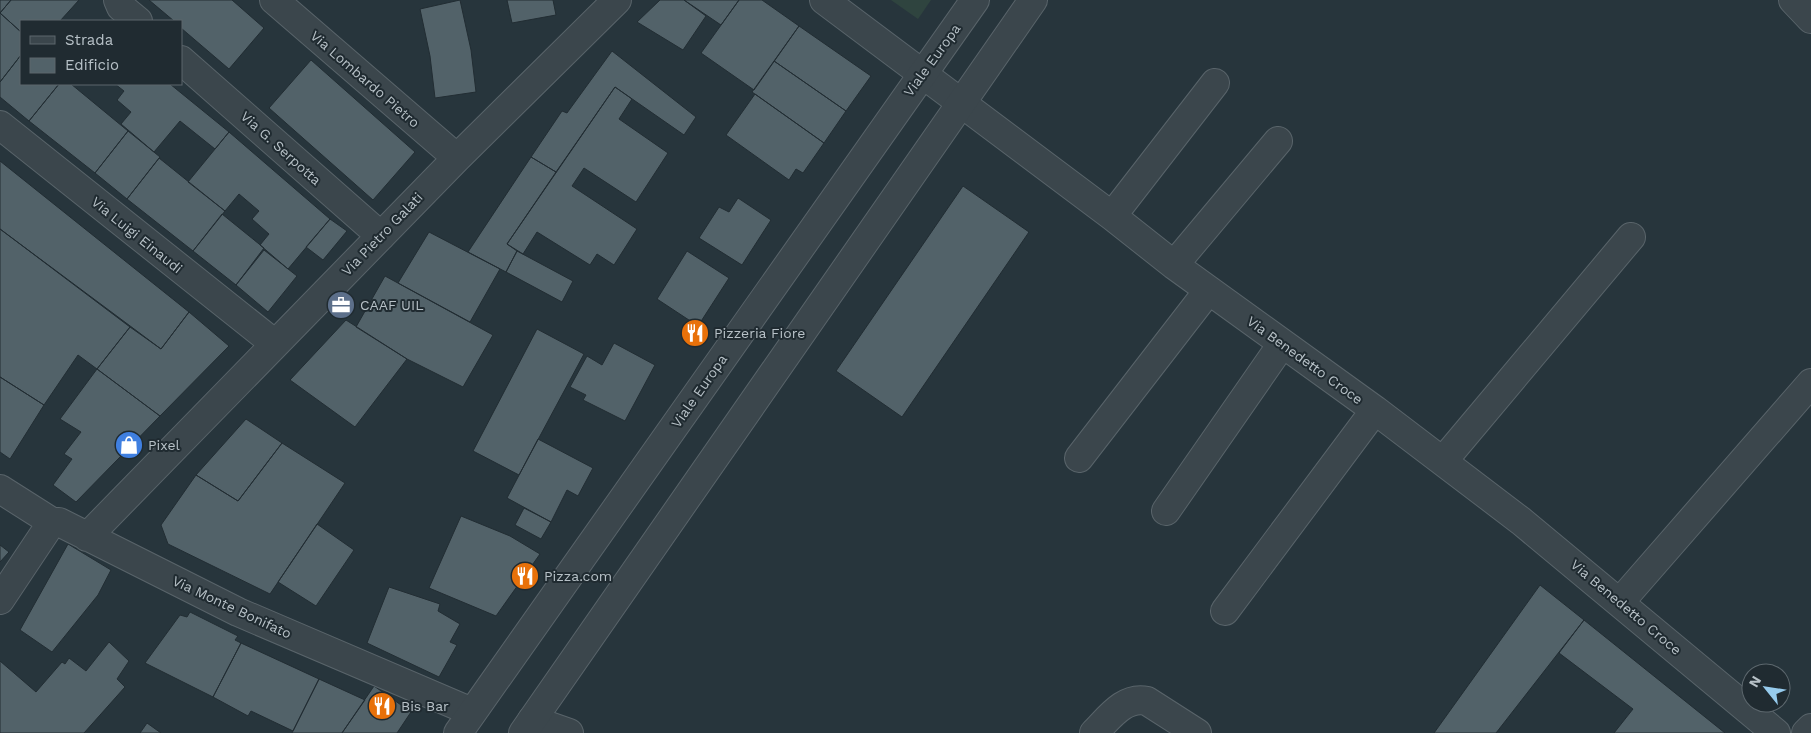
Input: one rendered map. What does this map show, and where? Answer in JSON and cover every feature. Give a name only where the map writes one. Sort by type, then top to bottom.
[{"type":"street","points":[[118,0],[121,6],[137,20]]},
{"type":"street","name":"Via Lombardo Pietro","points":[[274,0],[457,158]]},
{"type":"street","name":"Via Pietro Galati","points":[[87,537],[457,158],[618,0]]},
{"type":"street","name":"Via Benedetto Croce","points":[[824,0],[1112,216],[1174,266],[1444,461],[1620,602],[1776,733]]},
{"type":"street","name":"Viale Europa","points":[[465,722],[975,0]]},
{"type":"street","points":[[569,733],[528,727],[1033,0]]},
{"type":"street","points":[[1793,0],[1811,19]]},
{"type":"street","name":"Via G. Serpotta","points":[[182,61],[381,236]]},
{"type":"street","points":[[1112,216],[1215,83]]},
{"type":"street","name":"Via Luigi Einaudi","points":[[0,125],[275,344]]},
{"type":"street","points":[[1174,266],[1278,141]]},
{"type":"street","points":[[1444,461],[1631,237]]},
{"type":"street","points":[[1079,458],[1208,291]]},
{"type":"street","points":[[1166,511],[1282,344]]},
{"type":"street","points":[[1620,602],[1811,383]]},
{"type":"street","points":[[1226,612],[1375,410]]},
{"type":"street","name":"Via Monte Bonifato","points":[[0,489],[52,522],[59,522],[238,612],[465,722]]},
{"type":"street","points":[[0,600],[52,522]]},
{"type":"street","points":[[1094,733],[1129,701],[1138,699],[1147,701],[1197,733]]},
{"type":"street","points":[[1806,733],[1811,728]]},
{"type":"green space","points":[[891,0],[931,0],[918,19]]},
{"type":"building","points":[[0,0],[11,0],[0,13]]},
{"type":"building","points":[[11,0],[79,0],[61,20],[20,20],[20,31],[0,13]]},
{"type":"building","points":[[149,0],[232,0],[264,28],[229,69],[182,29],[182,20],[173,20]]},
{"type":"building","points":[[460,0],[471,50],[476,92],[435,98],[430,56],[420,9]]},
{"type":"building","points":[[507,0],[553,0],[556,15],[512,23]]},
{"type":"building","points":[[660,0],[684,0],[706,16],[683,50],[637,22]]},
{"type":"building","points":[[684,0],[739,0],[721,25]]},
{"type":"building","points":[[739,0],[762,0],[799,26],[754,90],[701,53]]},
{"type":"building","points":[[0,13],[20,31],[20,56],[0,82]]},
{"type":"building","points":[[799,26],[871,76],[846,111],[774,61]]},
{"type":"building","points":[[612,51],[696,117],[684,135],[615,87],[556,172],[531,157],[562,111],[567,113]]},
{"type":"building","points":[[20,56],[20,85],[58,85],[29,121],[0,97],[0,82]]},
{"type":"building","points":[[311,60],[415,152],[373,200],[269,108]]},
{"type":"building","points":[[774,61],[846,111],[824,143],[752,92]]},
{"type":"building","points":[[58,85],[72,85],[128,131],[95,173],[29,121]]},
{"type":"building","points":[[116,85],[171,85],[229,132],[215,149],[180,121],[154,152],[121,124],[131,112],[117,100],[124,91]]},
{"type":"building","points":[[615,87],[632,99],[619,119],[668,153],[636,202],[584,168],[572,186],[637,229],[614,265],[597,254],[590,265],[537,232],[523,254],[507,244]]},
{"type":"building","points":[[755,94],[824,143],[803,173],[796,169],[789,180],[726,135]]},
{"type":"building","points":[[128,131],[160,157],[127,199],[95,173]]},
{"type":"building","points":[[229,132],[330,219],[288,269],[260,245],[269,234],[252,219],[259,211],[239,194],[225,211],[188,182]]},
{"type":"building","points":[[531,157],[556,172],[507,244],[517,251],[506,272],[468,252]]},
{"type":"building","points":[[159,158],[225,211],[193,251],[127,199]]},
{"type":"building","points":[[0,161],[189,312],[161,349],[0,229]]},
{"type":"building","points":[[963,186],[1029,232],[902,417],[836,371]]},
{"type":"building","points":[[738,198],[771,220],[742,265],[699,238],[719,207],[729,212]]},
{"type":"building","points":[[222,214],[264,248],[236,285],[193,251]]},
{"type":"building","points":[[330,219],[347,231],[323,260],[306,247]]},
{"type":"building","points":[[0,229],[130,327],[97,369],[78,355],[44,405],[0,377]]},
{"type":"building","points":[[429,232],[500,269],[470,322],[398,283]]},
{"type":"building","points":[[264,250],[297,276],[268,312],[236,285]]},
{"type":"building","points":[[517,251],[573,281],[562,302],[506,272]]},
{"type":"building","points":[[687,251],[729,278],[698,326],[657,299]]},
{"type":"building","points":[[385,276],[493,335],[463,387],[407,359],[356,327]]},
{"type":"building","points":[[189,312],[229,346],[160,416],[97,369],[130,327],[161,349]]},
{"type":"building","points":[[346,320],[407,359],[355,427],[290,380]]},
{"type":"building","points":[[537,329],[584,354],[519,475],[473,451]]},
{"type":"building","points":[[614,343],[655,365],[625,421],[583,400],[586,395],[570,387],[587,356],[602,365]]},
{"type":"building","points":[[97,369],[160,416],[76,502],[53,485],[72,459],[64,454],[81,432],[60,419]]},
{"type":"building","points":[[0,377],[44,405],[10,459],[0,452]]},
{"type":"building","points":[[246,419],[282,443],[238,501],[196,475]]},
{"type":"building","points":[[538,439],[593,468],[578,496],[567,490],[551,522],[507,498]]},
{"type":"building","points":[[282,443],[345,483],[270,594],[168,544],[161,525],[196,475],[238,501]]},
{"type":"building","points":[[524,508],[551,522],[541,539],[515,525]]},
{"type":"building","points":[[461,516],[510,536],[540,554],[496,616],[429,588]]},
{"type":"building","points":[[317,524],[354,550],[316,606],[278,582]]},
{"type":"building","points":[[68,544],[111,570],[98,595],[52,652],[20,630]]},
{"type":"building","points":[[0,545],[9,552],[0,562]]},
{"type":"building","points":[[1540,585],[1584,620],[1496,733],[1434,733]]},
{"type":"building","points":[[389,587],[440,604],[438,611],[460,624],[450,642],[457,645],[439,677],[367,643]]},
{"type":"building","points":[[190,612],[238,636],[235,640],[241,643],[213,697],[145,663],[180,615],[187,617]]},
{"type":"building","points":[[1584,620],[1725,733],[1614,733],[1633,709],[1559,653]]},
{"type":"building","points":[[109,642],[129,661],[117,679],[125,687],[84,733],[0,733],[0,661],[36,692],[62,662],[65,664],[69,658],[86,671]]},
{"type":"building","points":[[241,643],[319,679],[293,731],[251,711],[248,716],[213,697]]},
{"type":"building","points":[[319,679],[365,700],[342,733],[292,733]]},
{"type":"building","name":"Bis Bar","points":[[374,686],[411,712],[397,733],[342,733]]},
{"type":"building","points":[[147,723],[161,733],[140,733]]},
{"type":"place","name":"CAAF UIL","points":[[341,305]]},
{"type":"place","name":"Pizzeria Fiore","points":[[695,333]]},
{"type":"place","name":"Pixel","points":[[129,445]]},
{"type":"place","name":"Pizza.com","points":[[525,576]]},
{"type":"place","name":"Bis Bar","points":[[382,706]]}]
